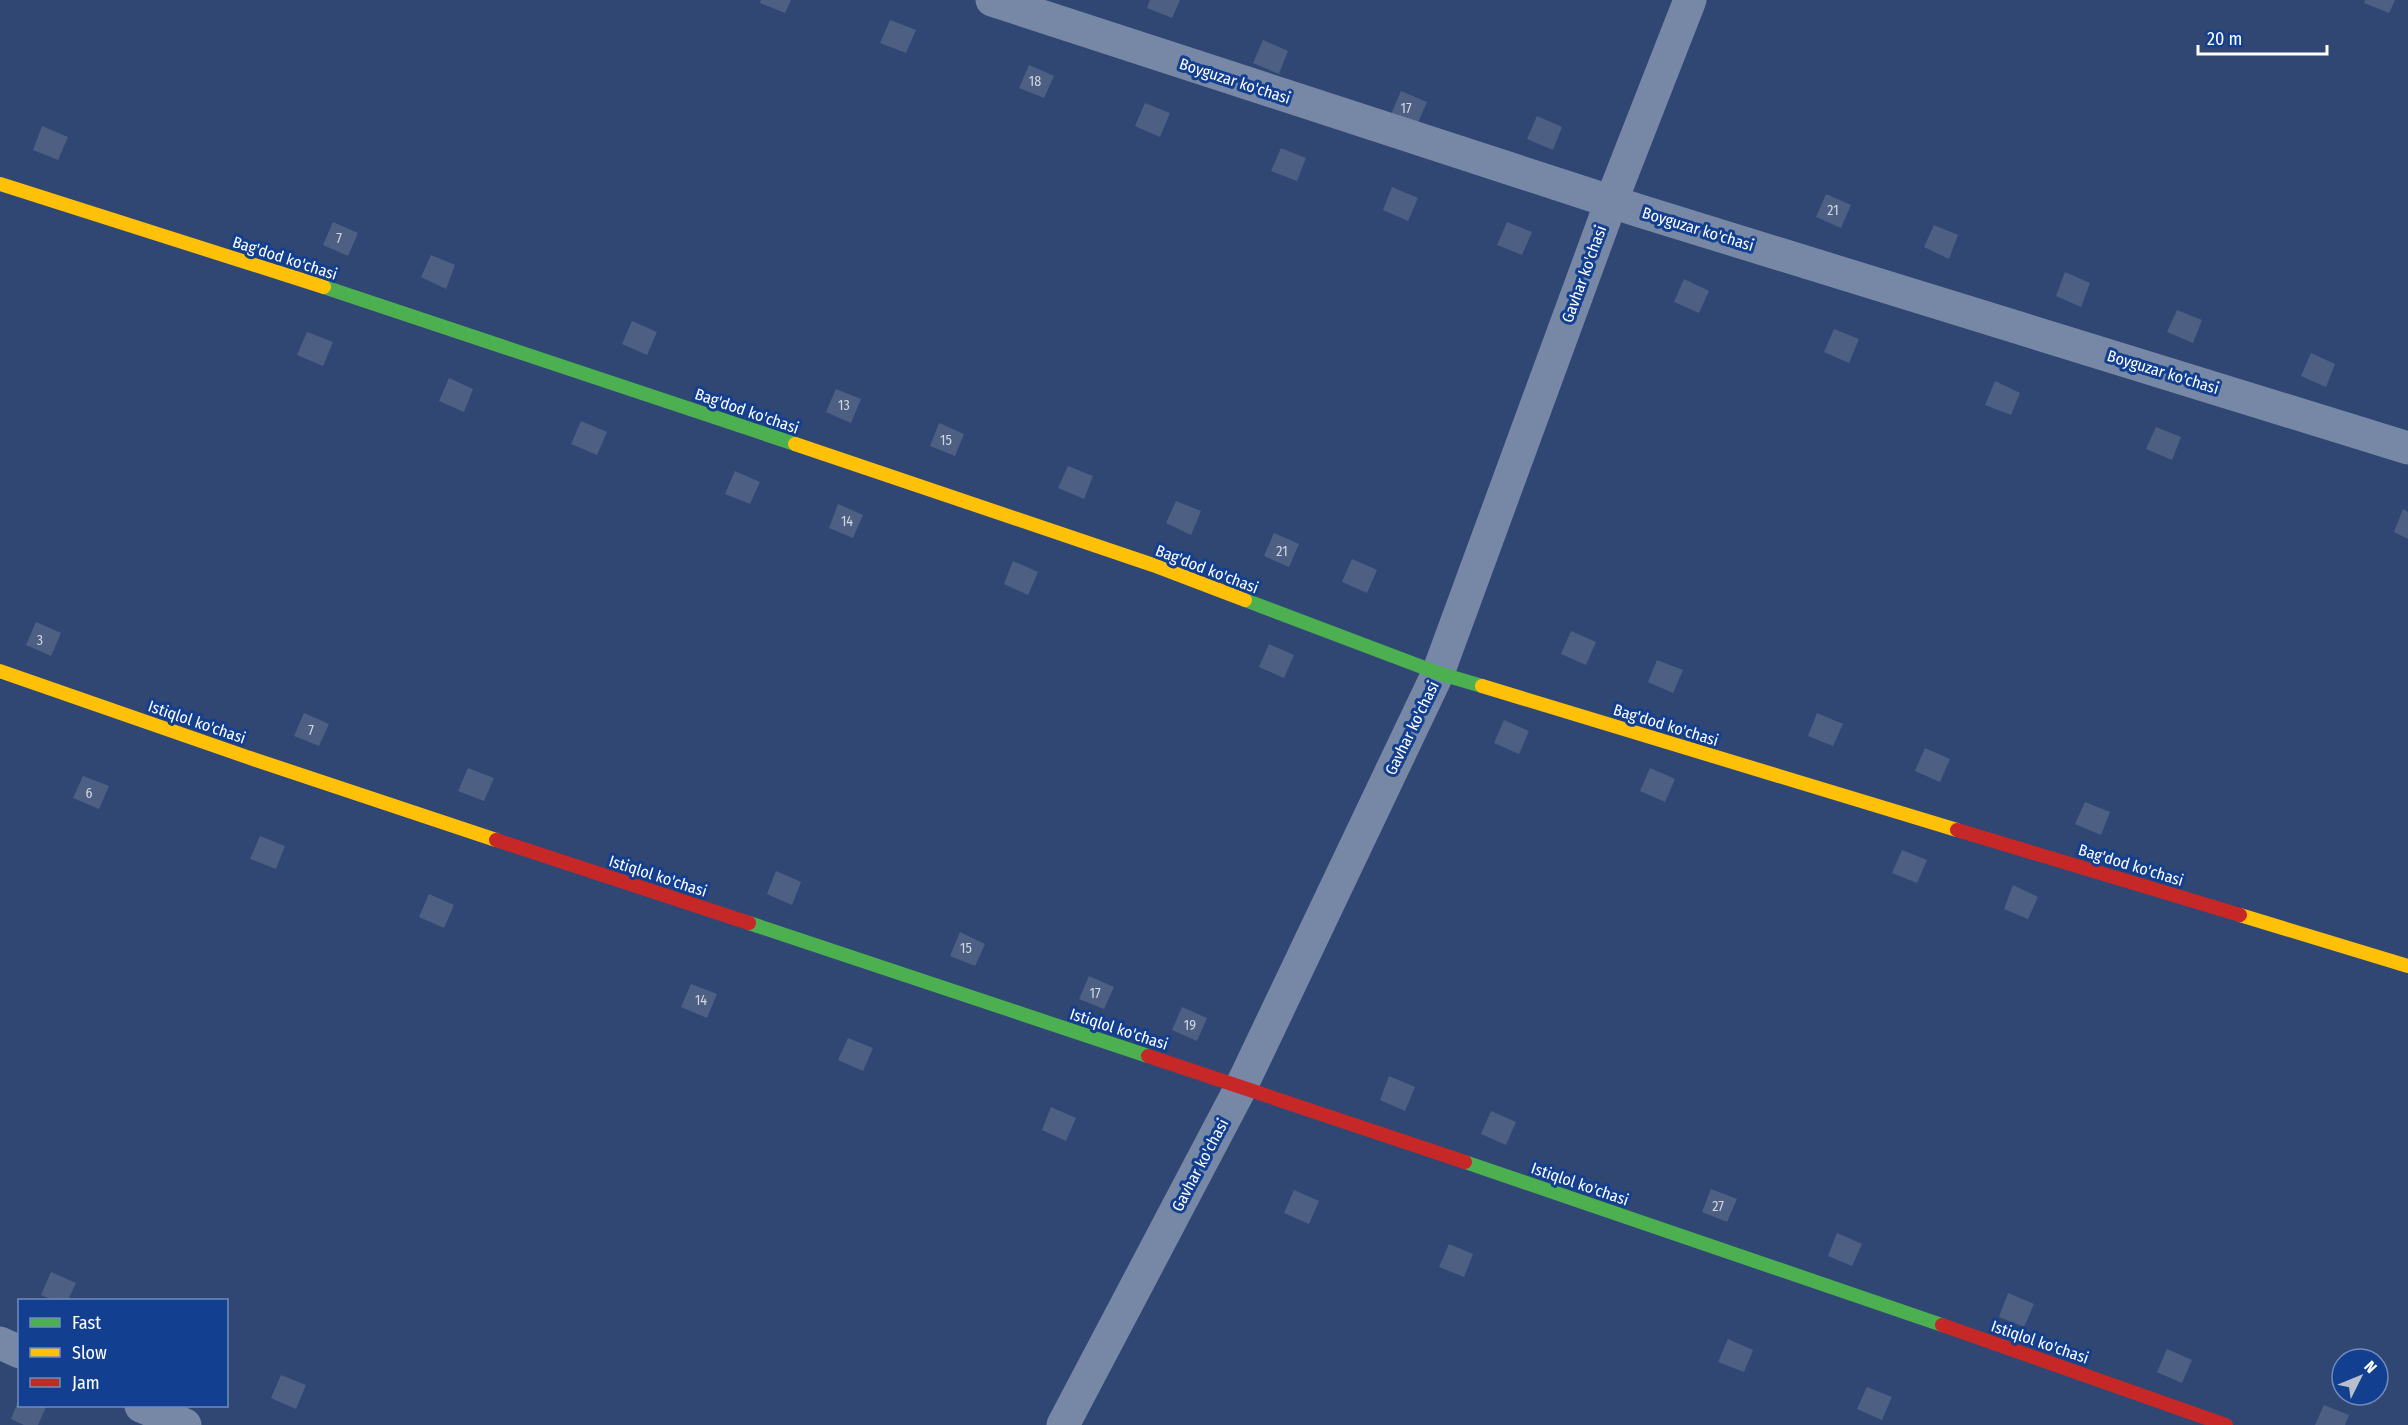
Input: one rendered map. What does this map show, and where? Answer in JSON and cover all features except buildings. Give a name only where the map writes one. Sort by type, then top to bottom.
[{"type":"street","name":"Boyguzar ko'chasi","points":[[992,0],[1611,202],[2408,448]]},
{"type":"street","name":"Gavhar ko'chasi","points":[[1063,1425],[1241,1087],[1438,673],[1611,202],[1690,0]]},
{"type":"street","name":"Bag'dod ko'chasi","points":[[0,184],[451,328],[1152,565],[1438,673],[2408,966]]},
{"type":"street","name":"Istiqlol ko'chasi","points":[[0,671],[247,757],[1241,1087],[2111,1383],[2226,1425]]},
{"type":"street","points":[[0,1343],[18,1351]]},
{"type":"street","points":[[143,1407],[185,1425]]},
{"type":"traffic: fast","points":[[324,287],[795,444]]},
{"type":"traffic: fast","points":[[1245,600],[1438,673],[1482,686]]},
{"type":"traffic: fast","points":[[749,923],[1148,1056]]},
{"type":"traffic: fast","points":[[1465,1162],[1942,1325]]},
{"type":"traffic: slow","points":[[0,184],[324,287]]},
{"type":"traffic: slow","points":[[795,444],[1153,565],[1245,600]]},
{"type":"traffic: slow","points":[[0,671],[496,840]]},
{"type":"traffic: slow","points":[[1482,686],[1957,830]]},
{"type":"traffic: slow","points":[[2240,915],[2408,966]]},
{"type":"traffic: jam","points":[[1957,830],[2240,915]]},
{"type":"traffic: jam","points":[[496,840],[749,923]]},
{"type":"traffic: jam","points":[[1148,1056],[1465,1162]]},
{"type":"traffic: jam","points":[[1942,1325],[2226,1425]]}]
